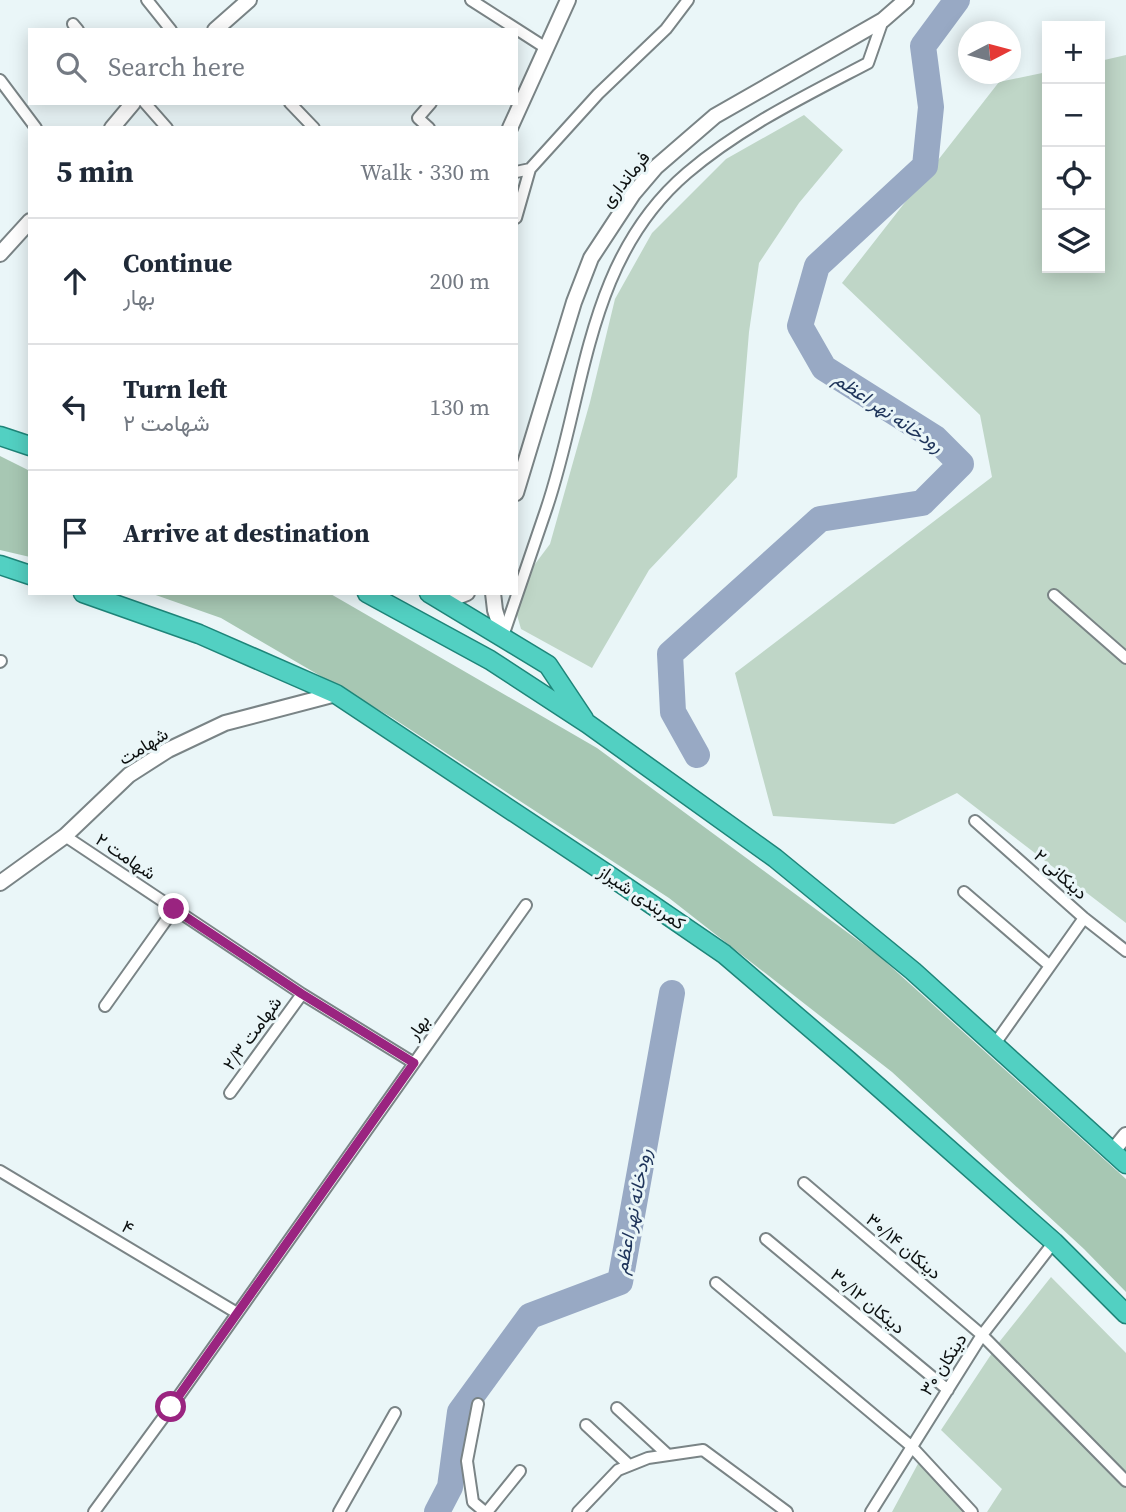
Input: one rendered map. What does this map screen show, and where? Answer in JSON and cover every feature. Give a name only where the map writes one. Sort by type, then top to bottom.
[{"type":"highway","points":[[2,435],[28,445]]},
{"type":"highway","points":[[0,565],[28,574]]},
{"type":"highway","name":"کمربندی شیراز","points":[[89,595],[200,634],[335,694],[724,954],[1054,1242],[1126,1314]]},
{"type":"highway","points":[[371,595],[490,660],[588,724],[775,858],[912,971],[1119,1158]]},
{"type":"highway","points":[[433,595],[548,665],[588,724]]},
{"type":"street","points":[[147,0],[169,28]]},
{"type":"street","points":[[219,28],[249,0]]},
{"type":"street","points":[[471,0],[515,28]]},
{"type":"street","points":[[511,126],[568,0]]},
{"type":"street","points":[[518,211],[530,169],[598,94],[666,29],[688,0]]},
{"type":"street","name":"فرمانداری","points":[[518,486],[574,302],[591,258],[633,194],[656,167],[715,116],[883,20],[906,0]]},
{"type":"street","points":[[518,592],[546,511],[597,314],[614,270],[630,239],[677,184],[711,155],[763,118],[868,63],[883,20]]},
{"type":"street","points":[[518,30],[546,48]]},
{"type":"street","points":[[0,80],[34,126]]},
{"type":"street","points":[[113,126],[131,105]]},
{"type":"street","points":[[147,105],[165,126]]},
{"type":"street","points":[[292,105],[312,126]]},
{"type":"street","points":[[427,126],[418,118],[429,105]]},
{"type":"street","points":[[518,172],[530,169]]},
{"type":"street","points":[[0,254],[28,223]]},
{"type":"street","points":[[433,595],[462,595]]},
{"type":"street","points":[[494,595],[495,610],[503,636]]},
{"type":"street","points":[[503,636],[517,595]]},
{"type":"street","points":[[1054,595],[1126,658]]},
{"type":"street","name":"شهامت","points":[[1,879],[65,836],[129,775],[168,750],[225,723],[335,694]]},
{"type":"street","name":"۲ دینکانی","points":[[975,821],[1084,918],[1126,951]]},
{"type":"street","name":"۲ شهامت","points":[[65,836],[302,994],[414,1063]]},
{"type":"street","points":[[964,892],[1051,966]]},
{"type":"street","name":"بهار","points":[[94,1512],[526,905]]},
{"type":"street","points":[[105,1006],[174,909]]},
{"type":"street","points":[[994,1045],[1084,918]]},
{"type":"street","name":"۲/۳ شهامت","points":[[230,1093],[302,994]]},
{"type":"street","points":[[1119,1158],[1126,1135]]},
{"type":"street","name":"۴","points":[[0,1171],[237,1313]]},
{"type":"street","name":"۳۰/۱۴ دینکان","points":[[804,1183],[982,1335],[1126,1481]]},
{"type":"street","name":"۳۰/۱۲ دینکان","points":[[766,1239],[948,1390]]},
{"type":"street","name":"۳۰ دینکان","points":[[871,1512],[982,1335],[1054,1242]]},
{"type":"street","points":[[716,1283],[911,1446],[972,1512]]},
{"type":"street","points":[[478,1404],[467,1461],[472,1502],[486,1512],[520,1471]]},
{"type":"street","points":[[617,1408],[668,1455]]},
{"type":"street","points":[[339,1512],[395,1413]]},
{"type":"street","points":[[586,1425],[629,1465]]},
{"type":"street","points":[[578,1512],[618,1470],[649,1458],[703,1450],[787,1512]]},
{"type":"green space","points":[[1126,55],[1126,923],[957,793],[894,824],[773,816],[735,673],[992,477],[980,415],[842,283],[997,84],[1021,84],[1021,77],[1042,73],[1042,273],[1105,273],[1105,60]]},
{"type":"green space","points":[[804,115],[843,150],[799,203],[759,263],[749,332],[737,477],[649,570],[592,668],[521,629],[517,615],[532,568],[550,544],[590,402],[615,299],[652,233],[726,159]]},
{"type":"green space","points":[[0,456],[28,470],[28,557],[0,550]]},
{"type":"green space","points":[[156,595],[332,595],[597,748],[878,955],[1126,1179],[1126,1292],[1084,1249],[892,1072],[669,898],[391,717],[221,618]]},
{"type":"green space","points":[[1051,1277],[1126,1353],[1126,1512],[987,1512],[1002,1489],[941,1430],[1000,1341]]},
{"type":"green space","points":[[920,1460],[979,1512],[892,1512]]},
{"type":"waterway","name":"رودخانه نهر اعظم","points":[[697,755],[673,712],[670,654],[820,519],[922,503],[961,464],[935,438],[824,368],[800,326],[817,266],[925,166],[931,107],[923,46],[957,0]]},
{"type":"waterway","name":"رودخانه نهر اعظم","points":[[437,1512],[450,1487],[460,1412],[530,1316],[620,1282],[672,993]]},
{"type":"route","points":[[171,1407],[414,1063],[302,994],[174,909]]}]
